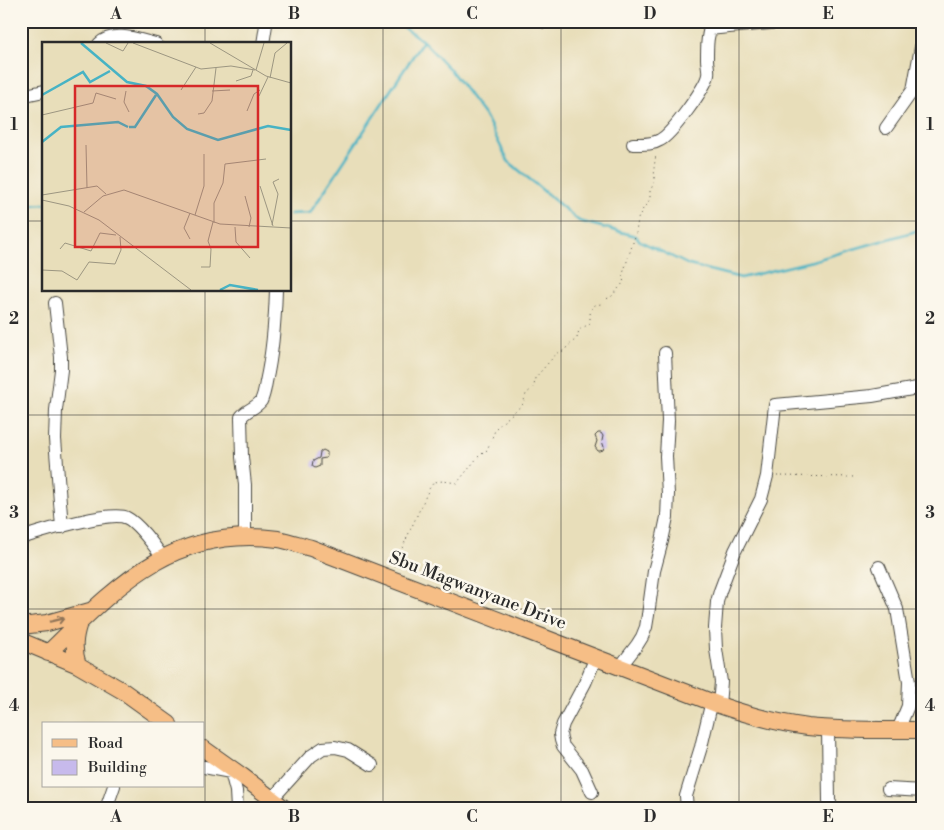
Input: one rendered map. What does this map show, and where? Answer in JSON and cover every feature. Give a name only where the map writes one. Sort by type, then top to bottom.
[{"type":"main road","name":"Sbu Magwanyane Drive","points":[[48,652],[121,585],[163,558],[188,547],[211,541],[245,537],[280,539],[311,548],[389,577],[596,658],[748,714],[808,727],[883,731],[923,730]]},
{"type":"main road","points":[[21,626],[54,621],[93,610]]},
{"type":"main road","points":[[78,665],[74,647],[79,623]]},
{"type":"main road","points":[[21,641],[78,665],[123,691],[165,722]]},
{"type":"main road","points":[[205,750],[278,804]]},
{"type":"street","points":[[634,144],[649,144],[665,138],[676,126],[706,80],[708,75],[708,38],[711,25],[790,21]]},
{"type":"street","points":[[263,42],[266,25]]},
{"type":"street","points":[[101,42],[118,36],[146,42]]},
{"type":"street","points":[[886,128],[912,90],[923,44]]},
{"type":"street","points":[[21,96],[42,91]]},
{"type":"street","points":[[245,537],[245,485],[241,418],[245,412],[258,405],[264,392],[274,337],[276,291]]},
{"type":"street","points":[[56,303],[61,364],[55,439],[62,526]]},
{"type":"street","points":[[620,667],[637,645],[646,627],[654,571],[667,517],[666,456],[668,421],[665,353]]},
{"type":"street","points":[[687,809],[686,796],[721,682],[714,628],[717,602],[735,551],[761,499],[767,476],[775,405],[872,396],[923,387]]},
{"type":"street","points":[[21,538],[62,526],[104,517],[126,517],[140,529],[163,558]]},
{"type":"street","points":[[879,567],[897,609],[909,682],[908,706],[898,730]]},
{"type":"street","points":[[592,792],[582,770],[563,746],[560,734],[563,724],[596,658]]},
{"type":"street","points":[[828,728],[830,800],[833,809]]},
{"type":"street","points":[[278,804],[311,756],[323,748],[335,747],[348,750],[372,765]]},
{"type":"street","points":[[205,767],[235,773],[237,809]]},
{"type":"street","points":[[106,809],[113,788]]},
{"type":"street","points":[[888,789],[923,791]]},
{"type":"path","points":[[389,577],[429,489],[434,482],[457,483],[478,457],[487,450],[496,428],[523,404],[526,394],[534,387],[535,378],[557,353],[563,351],[577,338],[579,330],[588,324],[592,308],[611,297],[624,282],[622,277],[636,233],[638,219],[650,199],[650,191],[655,181],[654,168],[659,141]]},
{"type":"path","points":[[767,476],[857,477]]},
{"type":"building","points":[[601,433],[603,436],[604,447],[600,451],[595,447],[597,441],[595,436]]},
{"type":"building","points":[[323,450],[327,452],[327,456],[320,459],[320,466],[315,468],[312,466],[313,461],[319,458],[320,452]]},
{"type":"waterway","points":[[395,21],[423,41],[452,72],[487,119],[508,161],[579,221],[636,236],[640,241],[689,265],[741,278],[812,261],[923,229]]},
{"type":"waterway","points":[[291,214],[310,213],[423,41]]},
{"type":"waterway","points":[[21,206],[42,204]]}]
